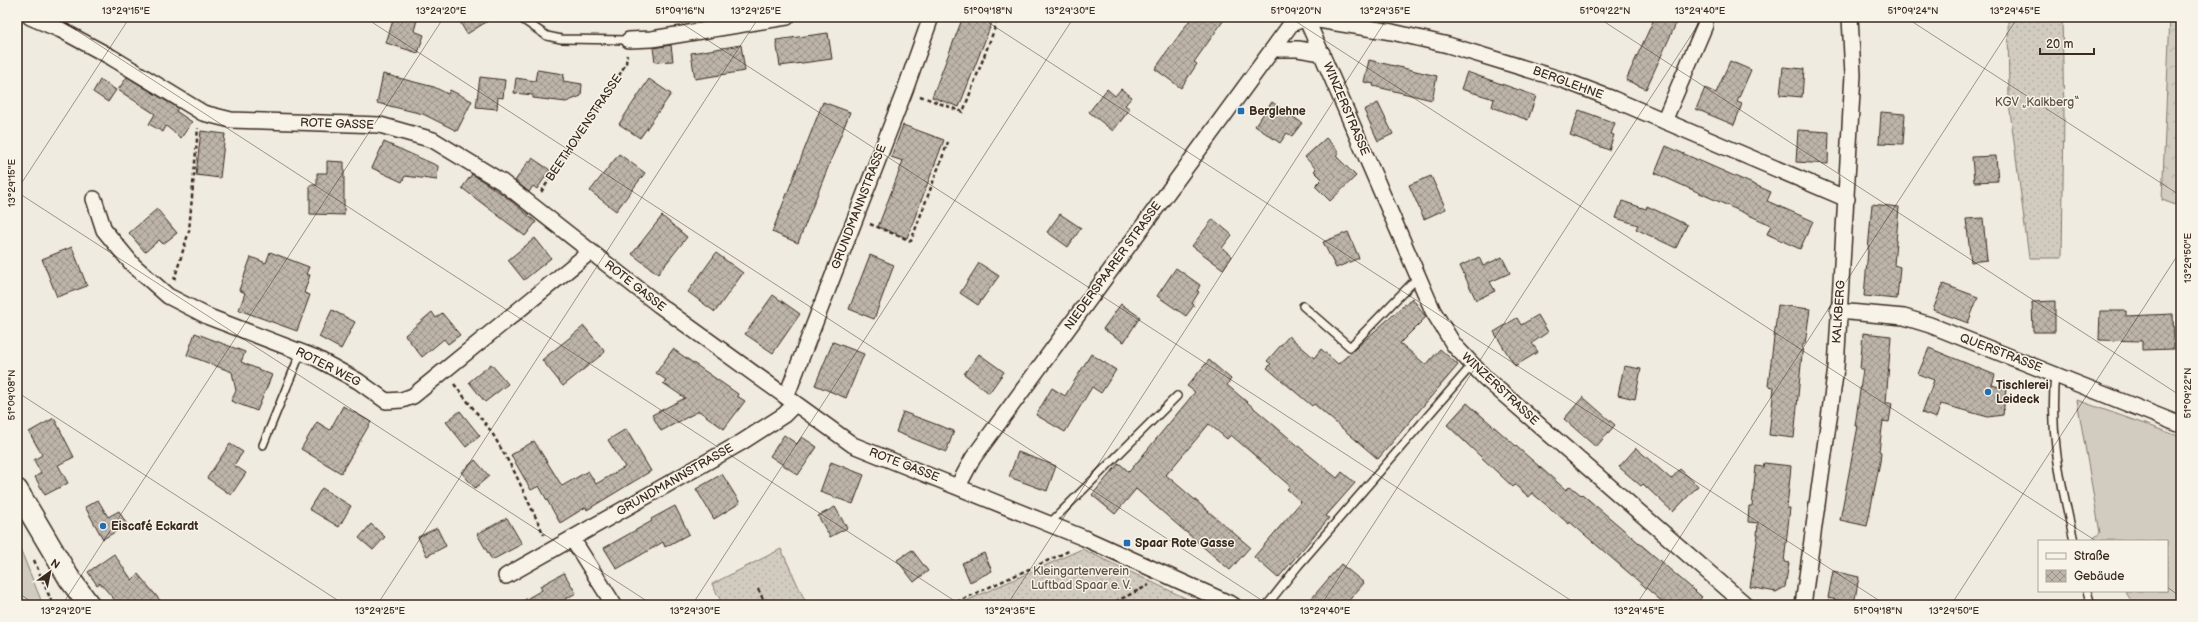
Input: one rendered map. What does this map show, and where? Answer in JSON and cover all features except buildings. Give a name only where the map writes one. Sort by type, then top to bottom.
[{"type":"main road","points":[[17,490],[69,578],[89,605]]},
{"type":"street","name":"ROTE GASSE","points":[[30,17],[61,30],[111,57],[203,113],[231,120],[352,122],[380,125],[410,132],[433,140],[502,182],[658,305],[853,445],[1084,538],[1233,605]]},
{"type":"street","points":[[629,40],[652,39],[787,17]]},
{"type":"street","name":"KALKBERG","points":[[1802,605],[1836,368],[1838,311],[1847,199],[1853,75],[1850,17]]},
{"type":"street","name":"GRUNDMANNSTRASSE","points":[[506,576],[573,540],[742,442],[784,415],[855,218],[905,90],[927,18]]},
{"type":"street","name":"BERGLEHNE","points":[[1306,18],[1392,32],[1455,47],[1563,80],[1664,121],[1847,199]]},
{"type":"street","name":"NIEDERSPAARER STRASSE","points":[[958,486],[973,458],[1291,24],[1306,18]]},
{"type":"street","name":"WINZERSTRASSE","points":[[1306,18],[1418,277],[1442,327],[1454,345],[1472,365],[1746,605]]},
{"type":"street","points":[[1664,121],[1705,24]]},
{"type":"street","points":[[1274,49],[1298,49],[1322,53]]},
{"type":"street","name":"ROTER WEG","points":[[94,199],[104,230],[133,265],[168,296],[209,316],[301,352],[343,372],[386,401],[402,400],[413,396],[590,252]]},
{"type":"street","name":"QUERSTRASSE","points":[[1838,311],[1904,317],[2055,374],[2181,425]]},
{"type":"street","points":[[573,540],[614,605]]},
{"type":"lane","points":[[522,19],[547,36],[561,39],[629,40]]},
{"type":"lane","points":[[1303,306],[1350,347],[1418,277]]},
{"type":"lane","points":[[263,445],[301,352]]},
{"type":"lane","points":[[1267,605],[1298,566],[1472,365]]},
{"type":"lane","points":[[2055,374],[2053,429],[2057,466],[2074,540]]},
{"type":"lane","points":[[1049,524],[1177,396]]},
{"type":"lane","points":[[2087,592],[2091,605]]},
{"type":"path","points":[[905,90],[963,112],[999,17]]},
{"type":"path","name":"BEETHOVENSTRASSE","points":[[532,206],[615,83],[626,63],[629,40]]},
{"type":"path","points":[[171,288],[188,231],[197,130]]},
{"type":"path","points":[[855,218],[911,241],[948,142]]},
{"type":"path","points":[[454,384],[494,437],[515,473],[540,528],[553,551]]},
{"type":"path","points":[[950,605],[1078,547],[1084,538]]},
{"type":"path","points":[[31,553],[52,605]]},
{"type":"path","points":[[1109,605],[1154,582],[1160,573]]},
{"type":"path","points":[[758,589],[766,605]]},
{"type":"green space","name":"KGV „Kalkberg“","points":[[2008,17],[2062,17],[2064,113],[2062,258],[2029,258],[2009,103]]},
{"type":"green space","points":[[2170,17],[2181,17],[2181,207],[2162,200]]},
{"type":"green space","points":[[2077,400],[2181,437],[2181,605],[2134,605],[2126,592],[2168,592],[2168,540],[2091,540],[2100,533]]},
{"type":"green space","points":[[17,541],[43,605],[17,605]]},
{"type":"green space","points":[[781,549],[807,605],[723,605],[712,584]]},
{"type":"green space","name":"Kleingartenverein Luftbad Spaar e. V.","points":[[1082,549],[1200,605],[957,605]]},
{"type":"place","name":"Berglehne","points":[[1241,111]]},
{"type":"place","name":"Tischlerei Leideck","points":[[1988,392]]},
{"type":"place","name":"Eiscafé Eckardt","points":[[103,526]]},
{"type":"place","name":"Spaar Rote Gasse","points":[[1127,543]]}]
